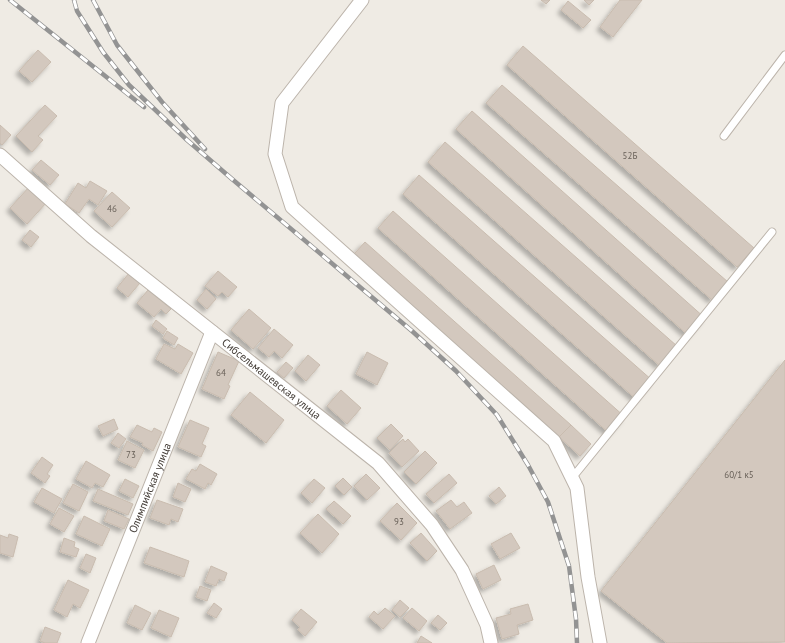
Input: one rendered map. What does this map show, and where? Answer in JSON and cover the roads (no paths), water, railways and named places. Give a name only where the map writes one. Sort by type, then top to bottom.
[{"type":"street","points":[[362,0],[282,103],[275,154],[292,207],[554,441],[577,488],[588,577],[600,643]]},
{"type":"street","name":"Сибсельмашевская улица","points":[[0,155],[91,236],[378,463],[432,525],[462,570],[487,625],[491,643]]},
{"type":"street","name":"Олимпийская улица","points":[[88,643],[212,332]]},
{"type":"lane","points":[[724,136],[785,55]]},
{"type":"lane","points":[[572,478],[772,232]]},
{"type":"railway","points":[[10,0],[144,107]]},
{"type":"railway","points":[[74,0],[77,11],[103,52],[129,85],[187,140],[412,331],[456,371],[497,415],[528,465],[548,502],[569,566],[576,619],[577,643]]},
{"type":"railway","points":[[93,0],[117,45],[162,102],[205,149]]}]
